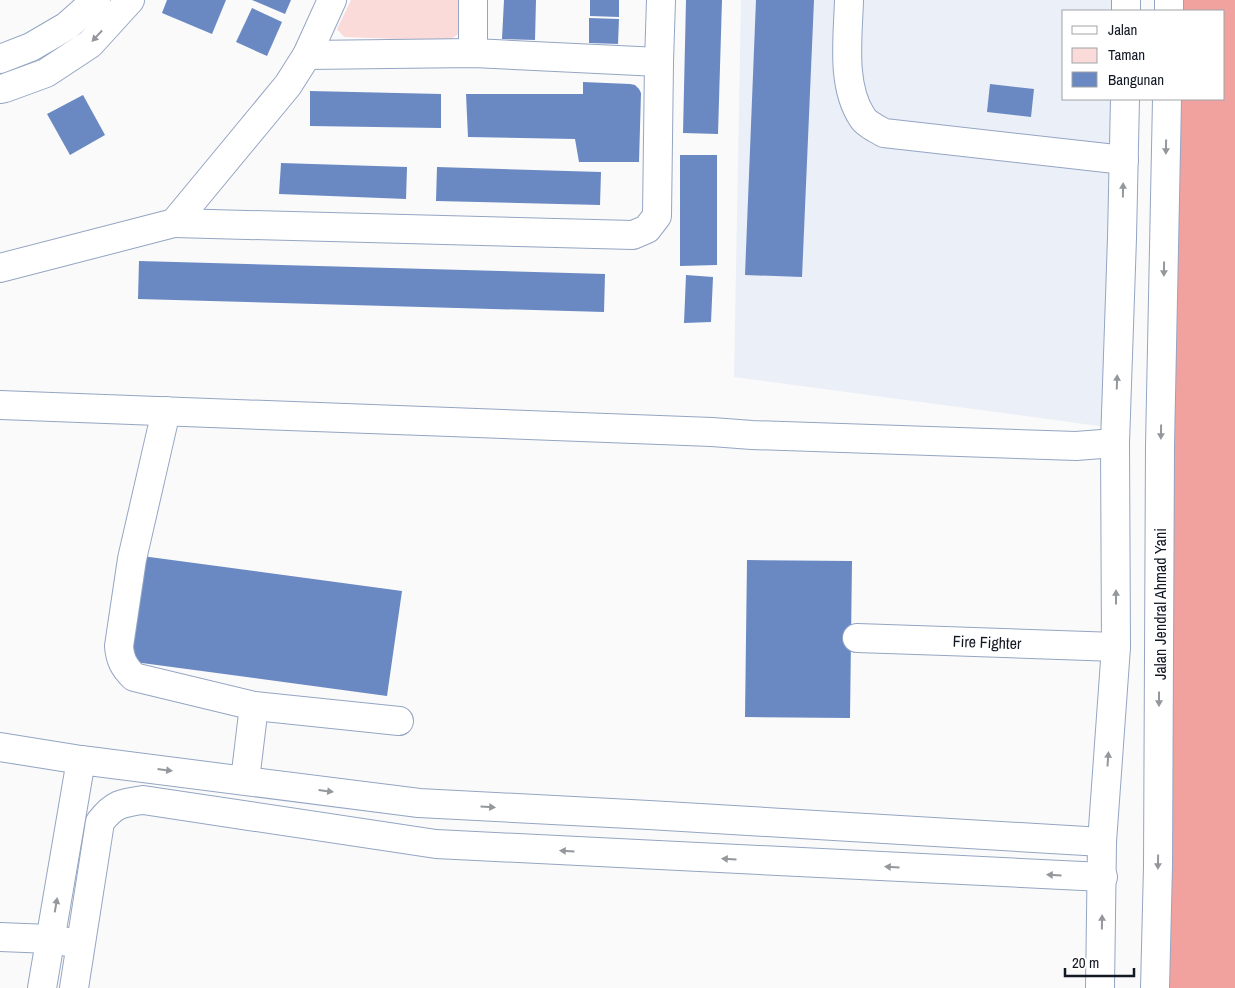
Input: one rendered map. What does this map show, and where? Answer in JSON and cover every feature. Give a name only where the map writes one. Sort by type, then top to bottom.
[{"type":"main road","points":[[0,59],[31,47],[67,26],[96,0]]},
{"type":"main road","points":[[0,90],[46,73],[90,44],[130,0]]},
{"type":"main road","points":[[174,223],[288,85],[307,55],[332,0]]},
{"type":"main road","points":[[473,0],[473,53]]},
{"type":"main road","points":[[0,268],[174,223],[633,235],[647,229],[657,216],[661,0]]},
{"type":"main road","points":[[849,0],[847,57],[852,95],[863,119],[884,133],[1124,160]]},
{"type":"main road","points":[[307,55],[473,53],[659,62]]},
{"type":"main road","points":[[1100,988],[1102,842],[1116,647],[1115,443],[1125,100]]},
{"type":"main road","name":"Jalan Jendral Ahmad Yani","points":[[1154,988],[1158,866],[1160,456],[1167,100]]},
{"type":"main road","points":[[0,405],[712,432],[772,436],[1076,446],[1115,443]]},
{"type":"main road","points":[[166,411],[132,558],[120,646],[120,655],[125,668],[134,677],[254,706],[400,721]]},
{"type":"main road","name":"Fire Fighter","points":[[857,638],[1160,648]]},
{"type":"main road","points":[[245,780],[254,706]]},
{"type":"main road","points":[[0,747],[81,760],[419,803],[1102,842]]},
{"type":"main road","points":[[42,988],[81,760]]},
{"type":"main road","points":[[124,802],[128,766]]},
{"type":"main road","points":[[294,823],[298,788]]},
{"type":"main road","points":[[74,988],[100,822],[110,810],[124,802],[143,800],[436,844],[1103,877]]},
{"type":"main road","points":[[803,824],[803,862]]},
{"type":"main road","points":[[0,937],[50,939],[81,944]]},
{"type":"shaded area","points":[[741,0],[1124,0],[1124,10],[1062,10],[1062,100],[1122,100],[1114,428],[734,377]]},
{"type":"shaded area","points":[[1172,0],[1235,0],[1235,988],[1155,988],[1171,100],[1225,100],[1225,10],[1172,10]]},
{"type":"green space","points":[[351,0],[459,0],[458,34],[449,41],[344,37],[337,29]]},
{"type":"building","points":[[167,0],[226,0],[212,34],[162,13]]},
{"type":"building","points":[[252,0],[291,0],[285,14]]},
{"type":"building","points":[[504,0],[536,0],[535,40],[502,39]]},
{"type":"building","points":[[590,0],[619,0],[619,17],[590,16]]},
{"type":"building","points":[[686,0],[722,0],[718,134],[683,133]]},
{"type":"building","points":[[756,0],[814,0],[802,277],[745,275]]},
{"type":"building","points":[[252,8],[282,22],[267,56],[236,42]]},
{"type":"building","points":[[589,18],[619,19],[618,44],[589,43]]},
{"type":"building","points":[[583,82],[630,84],[635,85],[639,89],[641,93],[639,162],[579,162],[575,139],[468,137],[466,94],[583,94]]},
{"type":"building","points":[[990,84],[1034,89],[1031,117],[987,112]]},
{"type":"building","points":[[310,91],[441,94],[441,128],[310,126]]},
{"type":"building","points":[[83,95],[105,135],[70,155],[47,114]]},
{"type":"building","points":[[680,155],[717,155],[717,265],[680,266]]},
{"type":"building","points":[[281,163],[407,167],[406,199],[279,194]]},
{"type":"building","points":[[437,167],[601,172],[600,205],[436,201]]},
{"type":"building","points":[[139,261],[605,274],[604,312],[138,299]]},
{"type":"building","points":[[686,275],[713,277],[711,322],[684,323]]},
{"type":"building","points":[[142,556],[402,591],[387,696],[127,661]]},
{"type":"building","points":[[747,560],[852,561],[850,718],[745,717]]}]
